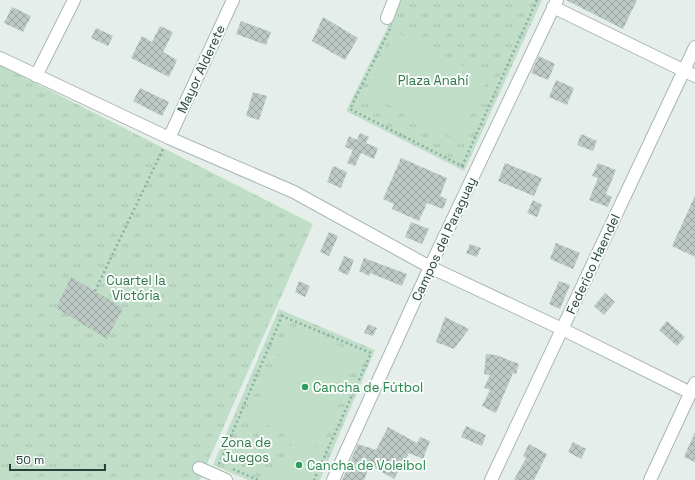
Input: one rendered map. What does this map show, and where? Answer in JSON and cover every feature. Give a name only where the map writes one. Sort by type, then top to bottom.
[{"type":"street","points":[[36,76],[74,0]]},
{"type":"street","name":"Mayor Alderete","points":[[169,138],[233,0]]},
{"type":"street","points":[[389,22],[394,0]]},
{"type":"street","points":[[555,4],[690,73]]},
{"type":"street","name":"Campos del Paraguay","points":[[333,480],[430,267],[555,4]]},
{"type":"street","name":"Federico Haendel","points":[[491,480],[562,329],[690,73],[695,47]]},
{"type":"street","points":[[0,58],[169,138],[294,192],[430,267],[693,388],[650,480]]},
{"type":"street","points":[[199,468],[226,480]]},
{"type":"path","points":[[389,22],[350,109],[462,166],[537,0]]},
{"type":"path","points":[[95,291],[169,138]]},
{"type":"path","points":[[225,466],[218,463],[282,316],[371,353],[314,480]]},
{"type":"path","points":[[231,469],[258,480]]},
{"type":"green space","name":"Plaza Anahí","points":[[401,0],[542,0],[464,171],[346,111]]},
{"type":"green space","points":[[396,32],[488,79],[457,140],[365,92]]},
{"type":"green space","name":"Cuartel la Victória","points":[[0,65],[313,224],[200,480],[0,480]]},
{"type":"green space","name":"Zona de Juegos","points":[[279,309],[375,350],[320,480],[248,480],[213,465]]},
{"type":"green space","name":"Cancha de Fútbol","points":[[291,326],[358,354],[320,448],[252,419]]},
{"type":"green space","name":"Cancha de Voleibol","points":[[294,438],[321,450],[309,480],[276,480]]},
{"type":"building","points":[[566,0],[637,0],[623,29]]},
{"type":"building","points":[[12,7],[31,16],[23,32],[4,23]]},
{"type":"building","points":[[323,17],[358,38],[345,60],[312,41]]},
{"type":"building","points":[[241,21],[271,32],[266,45],[236,34]]},
{"type":"building","points":[[160,26],[173,32],[163,52],[177,60],[169,77],[131,58],[142,36],[152,42]]},
{"type":"building","points":[[96,28],[113,36],[108,46],[91,38]]},
{"type":"building","points":[[539,56],[555,64],[548,80],[531,73]]},
{"type":"building","points":[[556,80],[574,88],[567,105],[549,97]]},
{"type":"building","points":[[140,88],[169,102],[162,116],[133,101]]},
{"type":"building","points":[[253,92],[267,96],[259,120],[246,116]]},
{"type":"building","points":[[360,133],[369,137],[366,143],[378,148],[374,159],[361,153],[355,166],[347,163],[353,150],[345,147],[349,136],[357,140]]},
{"type":"building","points":[[581,134],[597,141],[593,151],[577,145]]},
{"type":"building","points":[[401,158],[447,178],[440,196],[447,199],[443,209],[427,203],[419,221],[392,209],[394,204],[383,199]]},
{"type":"building","points":[[505,163],[542,178],[534,196],[498,181]]},
{"type":"building","points":[[598,163],[616,170],[606,194],[612,197],[608,207],[589,200],[598,178],[592,176]]},
{"type":"building","points":[[333,166],[347,172],[341,188],[327,182]]},
{"type":"building","points":[[695,196],[695,257],[672,246]]},
{"type":"building","points":[[533,200],[542,205],[537,217],[527,213]]},
{"type":"building","points":[[411,222],[429,229],[422,244],[405,237]]},
{"type":"building","points":[[329,232],[338,236],[329,256],[320,252]]},
{"type":"building","points":[[556,243],[580,253],[573,269],[550,259]]},
{"type":"building","points":[[470,244],[481,248],[477,257],[466,253]]},
{"type":"building","points":[[344,256],[354,260],[348,275],[338,271]]},
{"type":"building","points":[[364,258],[407,274],[402,286],[370,273],[369,276],[359,271]]},
{"type":"building","points":[[71,277],[123,308],[107,339],[56,308]]},
{"type":"building","points":[[299,281],[310,286],[305,297],[295,292]]},
{"type":"building","points":[[559,281],[570,285],[560,309],[549,304]]},
{"type":"building","points":[[605,293],[615,302],[604,315],[594,306]]},
{"type":"building","points":[[445,317],[469,329],[454,349],[436,342]]},
{"type":"building","points":[[667,321],[685,337],[677,346],[659,330]]},
{"type":"building","points":[[368,324],[377,328],[373,336],[364,333]]},
{"type":"building","points":[[486,354],[496,355],[519,364],[516,374],[513,373],[496,413],[482,406],[490,390],[484,388],[490,375],[484,374]]},
{"type":"building","points":[[466,426],[486,435],[482,446],[461,437]]},
{"type":"building","points":[[388,427],[417,443],[420,437],[430,441],[423,459],[409,453],[394,479],[370,465],[364,480],[342,480],[358,444],[376,450]]},
{"type":"building","points":[[695,432],[695,462],[684,457]]},
{"type":"building","points":[[573,442],[586,449],[581,459],[568,452]]},
{"type":"building","points":[[529,444],[547,454],[534,480],[514,480],[526,458],[523,456]]},
{"type":"place","name":"Cancha de Fútbol","points":[[305,387]]},
{"type":"place","name":"Cancha de Voleibol","points":[[299,465]]}]
